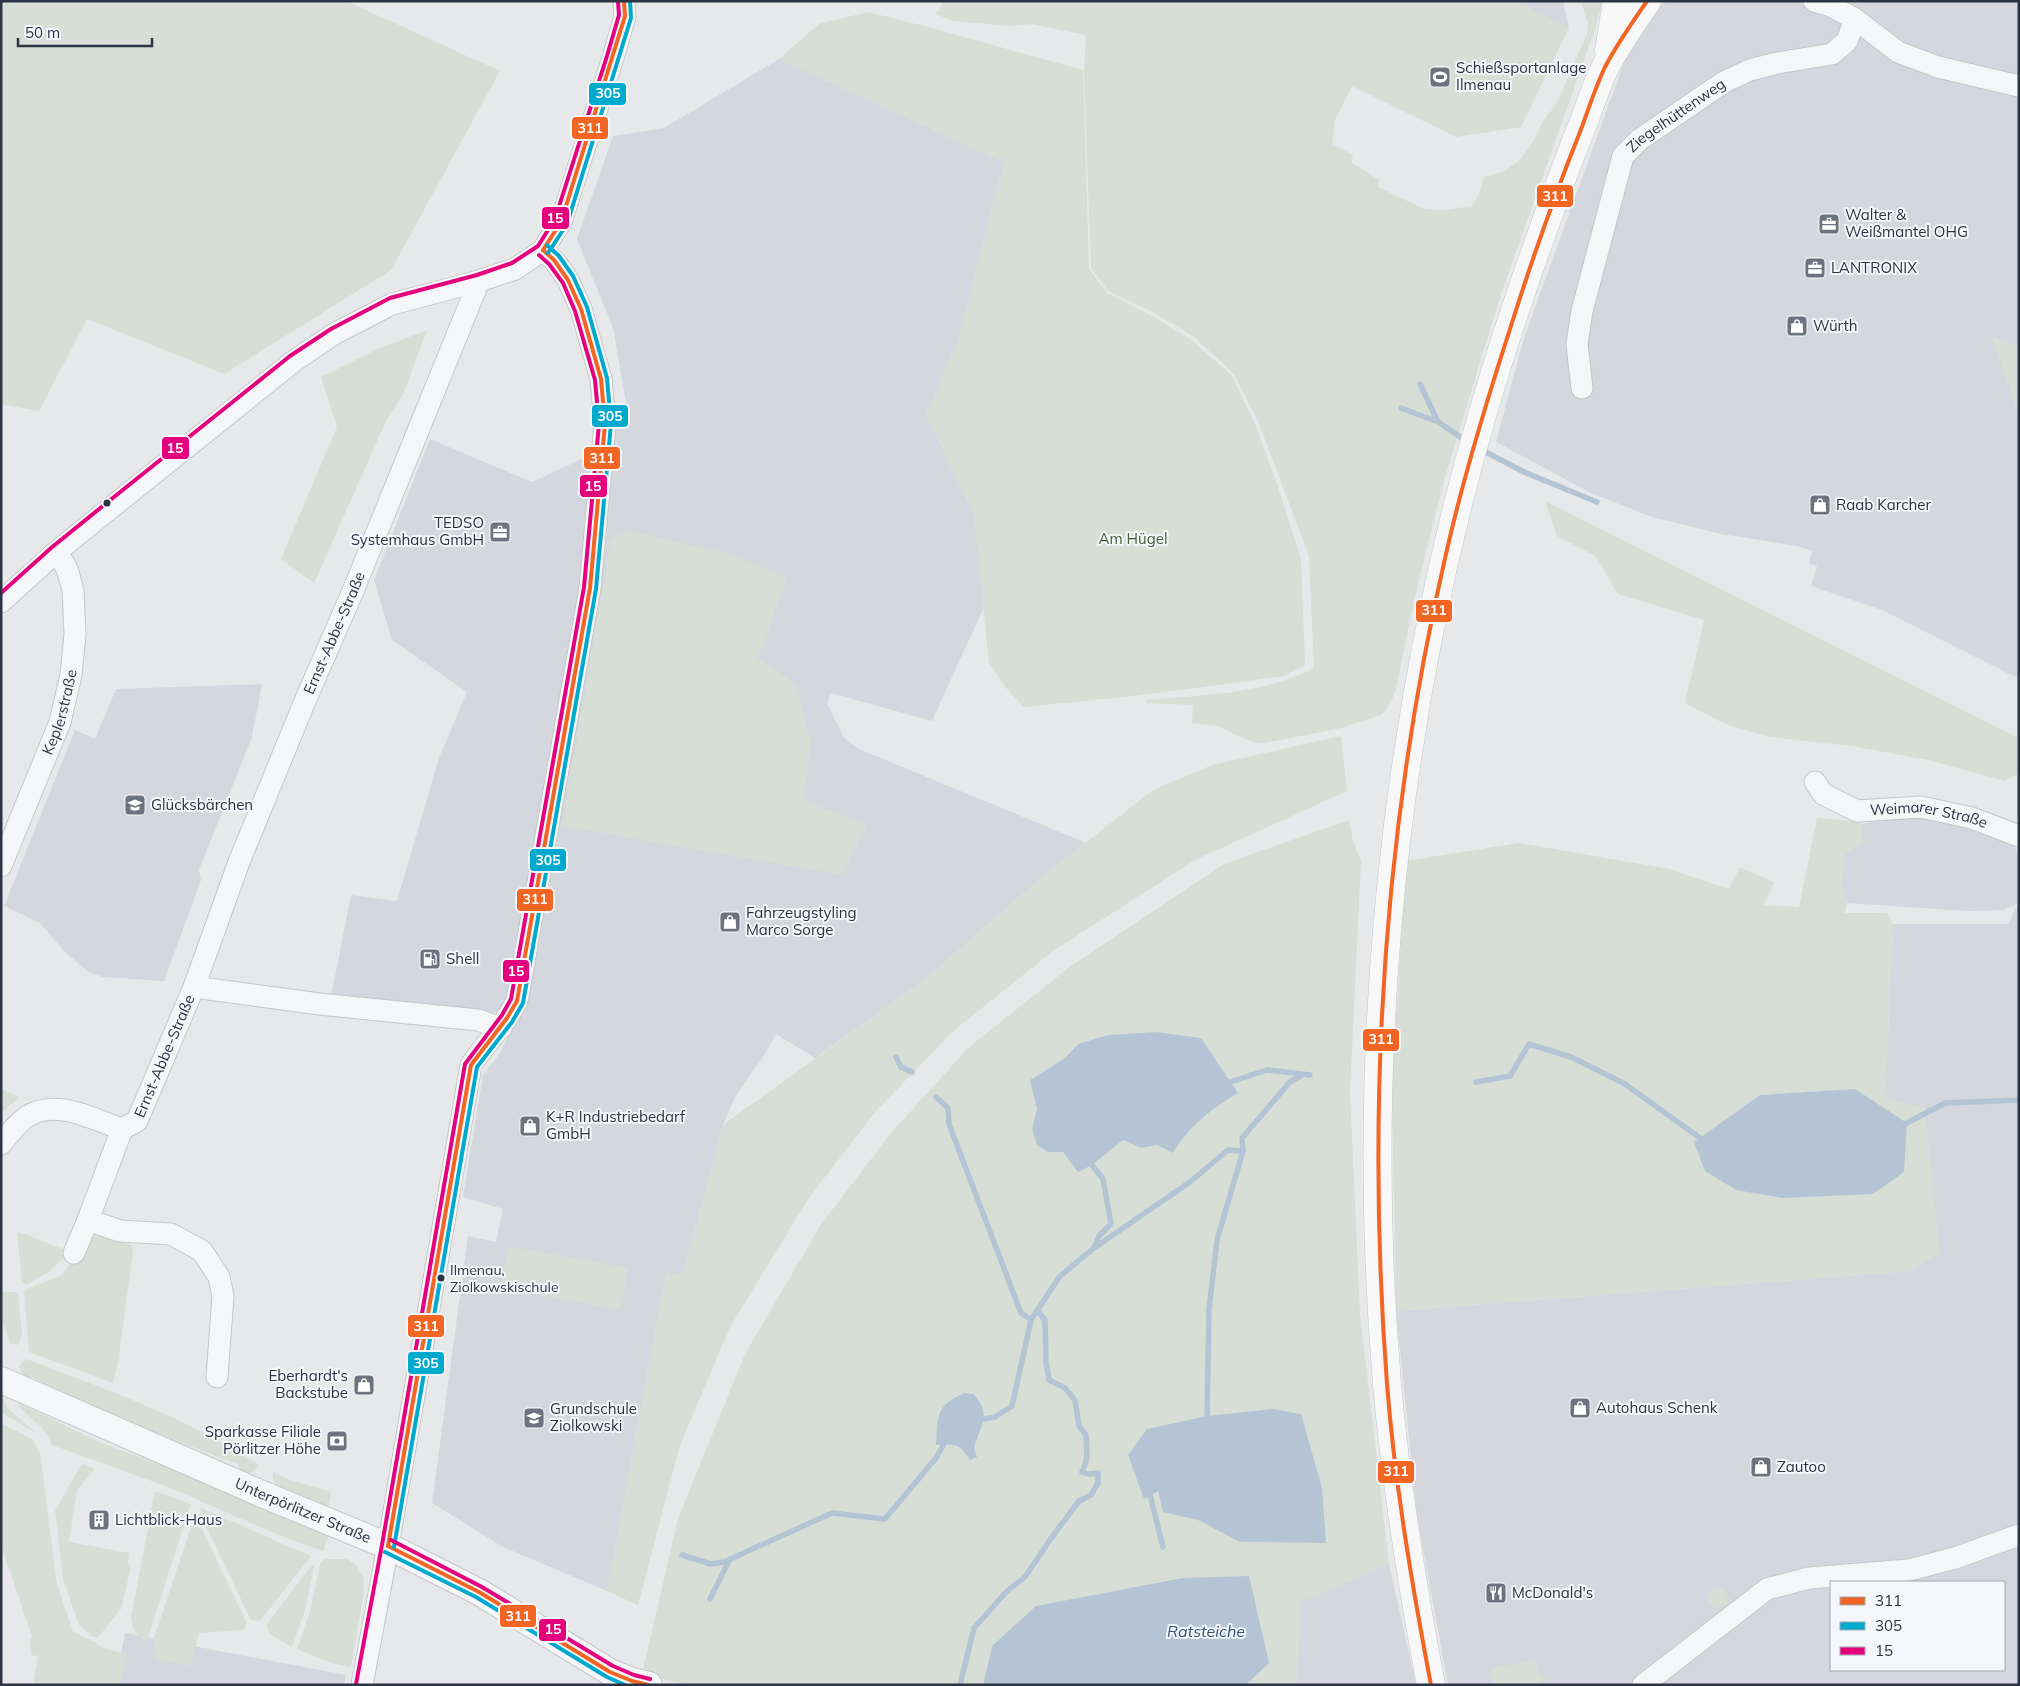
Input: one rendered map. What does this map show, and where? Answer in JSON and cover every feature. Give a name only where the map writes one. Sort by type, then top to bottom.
[{"type":"main road","points":[[1431,1685],[1407,1551],[1389,1402],[1377,1201],[1380,1031],[1397,837],[1407,754],[1431,624],[1462,489],[1508,330],[1548,217],[1607,62],[1618,1]]},
{"type":"main road","points":[[1607,62],[1647,1]]},
{"type":"street","points":[[1,602],[55,553],[294,361],[334,334],[392,304],[479,281],[515,269],[543,250],[561,222],[625,16],[624,1]]},
{"type":"street","points":[[1814,1],[1831,6],[1855,19],[1898,52],[1938,67],[2019,86]]},
{"type":"street","name":"Ziegelhüttenweg","points":[[1582,388],[1578,344],[1582,311],[1623,156],[1638,140],[1724,82],[1750,70],[1768,65],[1832,54],[1847,41],[1855,19]]},
{"type":"street","points":[[362,1685],[388,1546],[471,1066],[486,1044],[501,1028],[517,1001],[590,588],[604,424],[601,380],[581,308],[568,280],[554,260],[543,250]]},
{"type":"street","name":"Ernst-Abbe-Straße","points":[[1,1144],[28,1116],[40,1110],[63,1109],[122,1130],[138,1121],[194,987],[239,862],[354,591],[479,281]]},
{"type":"street","name":"Keplerstraße","points":[[1,866],[60,722],[71,675],[75,634],[73,590],[68,572],[55,553]]},
{"type":"street","name":"Weimarer Straße","points":[[1815,782],[1823,794],[1857,812],[1921,807],[1972,818],[2019,836]]},
{"type":"street","name":"Ernst-Abbe-Straße","points":[[194,987],[319,1004],[478,1020],[501,1028]]},
{"type":"street","points":[[74,1253],[122,1130]]},
{"type":"street","points":[[88,1220],[120,1230],[171,1234],[202,1251],[219,1277],[222,1296],[217,1377]]},
{"type":"street","name":"Unterpörlitzer Straße","points":[[1,1380],[262,1494],[388,1546],[479,1592],[610,1672],[632,1681],[649,1685]]},
{"type":"street","points":[[1643,1685],[1766,1589],[1809,1578],[1909,1570],[1955,1558],[2019,1535]]},
{"type":"shaded area","points":[[1513,1],[1563,1],[1569,28]]},
{"type":"shaded area","points":[[1669,1],[2019,1],[2019,346],[1993,338],[2019,417],[2019,679],[1882,610],[1811,586],[1817,566],[1809,563],[1812,551],[1797,546],[1721,534],[1652,517],[1591,493],[1496,442],[1524,338],[1626,57],[1657,5]]},
{"type":"shaded area","points":[[779,59],[1004,162],[958,341],[926,414],[974,514],[984,607],[932,721],[831,693],[827,703],[844,738],[859,749],[1086,843],[1047,873],[923,981],[815,1058],[776,1034],[763,1057],[735,1097],[723,1125],[684,1271],[677,1275],[666,1273],[607,1591],[503,1547],[432,1503],[468,1236],[496,1242],[503,1209],[463,1197],[483,1075],[500,1053],[519,1015],[331,997],[351,895],[397,901],[439,758],[467,692],[392,640],[374,580],[430,439],[532,482],[588,456],[626,403],[613,328],[577,239],[613,136],[664,128]]},
{"type":"shaded area","name":"Glücksbärchen","points":[[262,684],[252,737],[199,870],[201,880],[164,981],[103,977],[88,972],[64,951],[40,923],[4,906],[75,730],[95,739],[116,689]]},
{"type":"shaded area","points":[[1906,817],[1935,819],[1969,825],[1994,838],[2014,845],[2019,859],[2019,1685],[1448,1685],[1417,1516],[1396,1311],[1909,1271],[1939,1253],[1925,1108],[1885,1098],[1893,924],[2008,924],[2018,903],[2004,910],[1967,911],[1847,903],[1842,885],[1845,853],[1863,843],[1863,824],[1880,818]]},
{"type":"shaded area","points":[[1389,1564],[1416,1685],[1297,1685],[1301,1601]]},
{"type":"shaded area","points":[[125,1633],[346,1675],[344,1685],[115,1685]]},
{"type":"green space","points":[[1,1],[346,1],[500,71],[391,270],[224,374],[87,319],[39,411],[1,404]]},
{"type":"green space","points":[[944,1],[1513,1],[1569,28],[1521,127],[1456,137],[1352,86],[1335,120],[1332,144],[1353,155],[1351,162],[1379,180],[1378,187],[1424,209],[1445,210],[1472,206],[1478,197],[1484,177],[1502,172],[1518,162],[1557,103],[1587,34],[1588,24],[1581,1],[1603,1],[1594,32],[1500,297],[1443,484],[1417,588],[1395,693],[1387,709],[1381,715],[1341,728],[1265,743],[1252,742],[1217,726],[1192,723],[1193,705],[1146,703],[1146,700],[1211,695],[1253,689],[1274,684],[1314,668],[1309,556],[1258,421],[1234,374],[1194,337],[1153,312],[1109,292],[1091,268],[1084,71],[1086,35],[1031,24],[1011,26],[952,21],[936,14]]},
{"type":"green space","name":"Am Hügel","points":[[868,12],[1083,70],[1089,269],[1108,293],[1192,340],[1232,376],[1255,424],[1301,559],[1305,665],[1285,676],[1134,696],[1024,707],[1007,689],[989,663],[974,514],[926,414],[958,341],[1004,162],[779,59],[819,24]]},
{"type":"green space","points":[[427,330],[404,392],[385,423],[314,583],[281,559],[337,427],[321,377],[376,350]]},
{"type":"green space","points":[[1992,338],[2019,346],[2019,417]]},
{"type":"green space","points":[[1545,501],[2019,738],[2019,773],[2005,781],[1928,760],[1852,746],[1770,737],[1725,724],[1685,703],[1704,620],[1618,594],[1595,556],[1557,536]]},
{"type":"green space","points":[[628,531],[731,554],[787,578],[758,659],[795,683],[811,740],[805,801],[867,825],[842,875],[562,826],[611,539]]},
{"type":"green space","points":[[1341,736],[1347,791],[1195,860],[1053,951],[952,1032],[876,1111],[808,1199],[730,1327],[680,1445],[638,1605],[607,1591],[666,1273],[677,1275],[684,1271],[723,1125],[923,981],[1047,873],[1153,790],[1212,765]]},
{"type":"green space","points":[[1817,818],[1852,821],[1863,824],[1863,843],[1845,853],[1842,885],[1847,903],[1845,913],[1887,913],[1893,924],[1885,1098],[1925,1108],[1940,1253],[1909,1271],[1396,1311],[1392,1088],[1406,861],[1519,843],[1669,869],[1729,889],[1740,867],[1774,882],[1764,905],[1799,907]],"holes":[[[1855,1089],[1694,1142],[1760,1095]]]},
{"type":"green space","points":[[1349,820],[1353,841],[1361,861],[1350,1092],[1360,1314],[1389,1564],[1301,1601],[1297,1685],[1246,1685],[1269,1663],[992,1646],[983,1685],[689,1685],[642,1674],[678,1519],[745,1354],[820,1226],[891,1133],[968,1048],[1071,966],[1224,864]],"holes":[[[1130,1034],[1218,1105],[1193,1126],[1173,1153],[1157,1145],[1141,1148],[1123,1140],[1092,1165],[1063,1152],[1048,1152],[1032,1129],[1037,1109],[1031,1079],[1065,1058],[1078,1044],[1108,1035]],[[964,1393],[974,1394],[982,1430],[974,1448],[964,1451],[950,1443],[952,1399]],[[1273,1409],[1326,1543],[1240,1542],[1198,1520],[1164,1512],[1158,1491],[1144,1498],[1147,1429],[1207,1416]]]},
{"type":"green space","points":[[1,1086],[3,1090],[20,1097],[1,1113]]},
{"type":"green space","points":[[17,1231],[70,1252],[47,1273],[26,1285],[22,1282]]},
{"type":"green space","points":[[96,1232],[131,1245],[133,1252],[118,1362],[113,1383],[29,1352],[24,1293],[27,1289],[62,1275],[81,1250],[88,1236]]},
{"type":"green space","points":[[508,1246],[628,1268],[620,1310],[500,1288]]},
{"type":"green space","points":[[1,1292],[15,1292],[18,1294],[22,1334],[18,1345],[10,1343],[1,1318]]},
{"type":"green space","points":[[26,1359],[116,1393],[175,1419],[232,1448],[259,1465],[253,1472],[243,1474],[237,1464],[84,1405],[32,1377],[23,1377],[19,1366]]},
{"type":"green space","points":[[1,1392],[7,1408],[35,1432],[1,1413]]},
{"type":"green space","points":[[17,1402],[99,1442],[199,1479],[329,1536],[323,1551],[281,1536],[168,1487],[52,1445],[41,1427]]},
{"type":"green space","points":[[1,1423],[33,1440],[40,1452],[57,1585],[73,1632],[95,1642],[102,1648],[126,1654],[121,1685],[33,1685],[38,1656],[31,1655],[30,1638],[32,1637],[1,1545]]},
{"type":"green space","points":[[82,1464],[95,1469],[77,1490],[69,1542],[129,1553],[128,1563],[131,1567],[121,1609],[98,1637],[93,1637],[78,1623],[63,1579],[55,1510]]},
{"type":"green space","points":[[273,1472],[287,1479],[331,1492],[328,1510],[277,1487],[273,1479]]},
{"type":"green space","points":[[155,1491],[191,1504],[146,1643],[134,1631],[131,1618]]},
{"type":"green space","points":[[201,1508],[311,1556],[260,1621],[251,1620],[200,1514]]},
{"type":"green space","points":[[195,1515],[247,1623],[243,1630],[199,1633],[190,1666],[154,1659],[153,1641]]},
{"type":"green space","points":[[325,1559],[347,1559],[355,1564],[364,1579],[363,1597],[351,1667],[331,1663],[297,1649],[310,1612],[320,1564]]},
{"type":"green space","points":[[312,1565],[314,1567],[305,1610],[292,1647],[269,1634],[267,1624]]},
{"type":"green space","points":[[1718,1588],[1725,1591],[1728,1598],[1725,1605],[1718,1608],[1711,1605],[1708,1598],[1711,1591]]},
{"type":"green space","points":[[1536,1660],[1539,1674],[1544,1675],[1545,1679],[1535,1685],[1494,1685],[1490,1668]]},
{"type":"water","points":[[1156,1032],[1201,1038],[1238,1093],[1201,1119],[1186,1134],[1173,1153],[1157,1145],[1141,1148],[1123,1140],[1092,1165],[1078,1172],[1063,1152],[1048,1152],[1037,1145],[1032,1129],[1037,1109],[1030,1080],[1065,1058],[1078,1044],[1108,1035]]},
{"type":"water","points":[[1855,1089],[1907,1123],[1904,1172],[1873,1194],[1783,1198],[1736,1190],[1705,1171],[1694,1142],[1760,1095]]},
{"type":"water","points":[[964,1393],[974,1394],[983,1408],[984,1415],[982,1427],[974,1448],[977,1457],[970,1460],[956,1446],[947,1444],[936,1445],[940,1413],[948,1403]]},
{"type":"water","points":[[1273,1409],[1301,1414],[1322,1488],[1326,1543],[1240,1542],[1198,1520],[1163,1512],[1158,1491],[1144,1499],[1128,1455],[1147,1429],[1207,1416]]},
{"type":"water","name":"Ratsteiche","points":[[1249,1576],[1269,1663],[1246,1685],[983,1685],[992,1646],[1036,1606],[1183,1578]]},
{"type":"waterway","points":[[1420,384],[1438,422]]},
{"type":"waterway","points":[[1401,408],[1438,422],[1468,442]]},
{"type":"waterway","points":[[1480,449],[1524,472],[1597,502]]},
{"type":"waterway","points":[[1476,1082],[1510,1076],[1529,1044],[1571,1057],[1625,1084],[1700,1138]]},
{"type":"waterway","points":[[896,1057],[901,1067],[912,1072]]},
{"type":"waterway","points":[[1230,1082],[1267,1070],[1310,1075]]},
{"type":"waterway","points":[[1207,1416],[1209,1310],[1217,1240],[1243,1151],[1242,1138],[1290,1082],[1302,1075]]},
{"type":"waterway","points":[[936,1097],[948,1108],[949,1124],[1021,1313],[1031,1320]]},
{"type":"waterway","points":[[1907,1123],[1945,1103],[2019,1100]]},
{"type":"waterway","points":[[984,1419],[995,1417],[1012,1406],[1031,1320],[1060,1276],[1094,1248],[1190,1182],[1228,1150],[1243,1151]]},
{"type":"waterway","points":[[1092,1165],[1103,1179],[1111,1224],[1099,1236],[1094,1248]]},
{"type":"waterway","points":[[960,1685],[974,1628],[1007,1591],[1025,1577],[1079,1501],[1091,1495],[1098,1483],[1098,1473],[1088,1474],[1082,1472],[1086,1462],[1086,1435],[1079,1426],[1075,1400],[1065,1388],[1049,1380],[1046,1362],[1045,1320],[1038,1311]]},
{"type":"waterway","points":[[682,1555],[711,1564],[724,1562],[832,1513],[885,1519],[936,1458],[944,1444]]},
{"type":"waterway","points":[[1150,1495],[1163,1547]]},
{"type":"waterway","points":[[710,1599],[730,1559]]},
{"type":"transit line","name":"15","points":[[1,593],[51,548],[290,356],[331,329],[390,298],[477,275],[512,263],[538,246],[555,219],[619,15],[618,1]]},
{"type":"transit line","name":"311","points":[[543,250],[561,222],[625,16],[624,1]]},
{"type":"transit line","name":"305","points":[[548,253],[567,224],[631,18],[630,1]]},
{"type":"transit line","name":"311","points":[[1431,1685],[1399,1497],[1390,1422],[1381,1280],[1378,1175],[1385,967],[1394,863],[1407,759],[1425,656],[1446,554],[1467,469],[1501,357],[1543,230],[1598,83],[1615,50],[1647,1]]},
{"type":"transit line","name":"305","points":[[394,1547],[477,1067],[512,1022],[523,1003],[596,589],[611,424],[607,378],[587,307],[573,276],[559,256],[547,245]]},
{"type":"transit line","name":"311","points":[[388,1546],[471,1065],[507,1018],[517,1001],[590,588],[605,424],[601,379],[581,309],[568,280],[554,260],[543,250]]},
{"type":"transit line","name":"15","points":[[356,1684],[382,1545],[465,1064],[502,1015],[511,999],[584,587],[599,424],[595,380],[575,311],[563,283],[549,264],[539,255]]},
{"type":"transit line","name":"15","points":[[391,1540],[482,1587],[613,1666],[634,1675],[650,1679]]},
{"type":"transit line","name":"311","points":[[388,1546],[479,1592],[610,1672],[648,1685]]},
{"type":"transit line","name":"305","points":[[385,1552],[476,1597],[607,1677],[625,1685]]},
{"type":"place","name":"Schießsportanlage Ilmenau","points":[[1440,77]]},
{"type":"place","name":"Walter & Weißmantel OHG","points":[[1829,224]]},
{"type":"place","name":"LANTRONIX","points":[[1815,268]]},
{"type":"place","name":"Würth","points":[[1797,326]]},
{"type":"place","name":"Raab Karcher","points":[[1820,505]]},
{"type":"place","name":"TEDSO Systemhaus GmbH","points":[[500,532]]},
{"type":"place","name":"Glücksbärchen","points":[[135,805]]},
{"type":"place","name":"Fahrzeugstyling Marco Sorge","points":[[730,922]]},
{"type":"place","name":"Shell","points":[[430,959]]},
{"type":"place","name":"K+R Industriebedarf GmbH","points":[[530,1126]]},
{"type":"place","name":"Ilmenau, Ziolkowskischule","points":[[441,1278]]},
{"type":"place","name":"Eberhardt's Backstube","points":[[364,1385]]},
{"type":"place","name":"Autohaus Schenk","points":[[1580,1408]]},
{"type":"place","name":"Grundschule Ziolkowski","points":[[534,1418]]},
{"type":"place","name":"Sparkasse Filiale Pörlitzer Höhe","points":[[337,1441]]},
{"type":"place","name":"Zautoo","points":[[1761,1467]]},
{"type":"place","name":"Lichtblick-Haus","points":[[99,1520]]},
{"type":"place","name":"McDonald's","points":[[1496,1593]]}]
